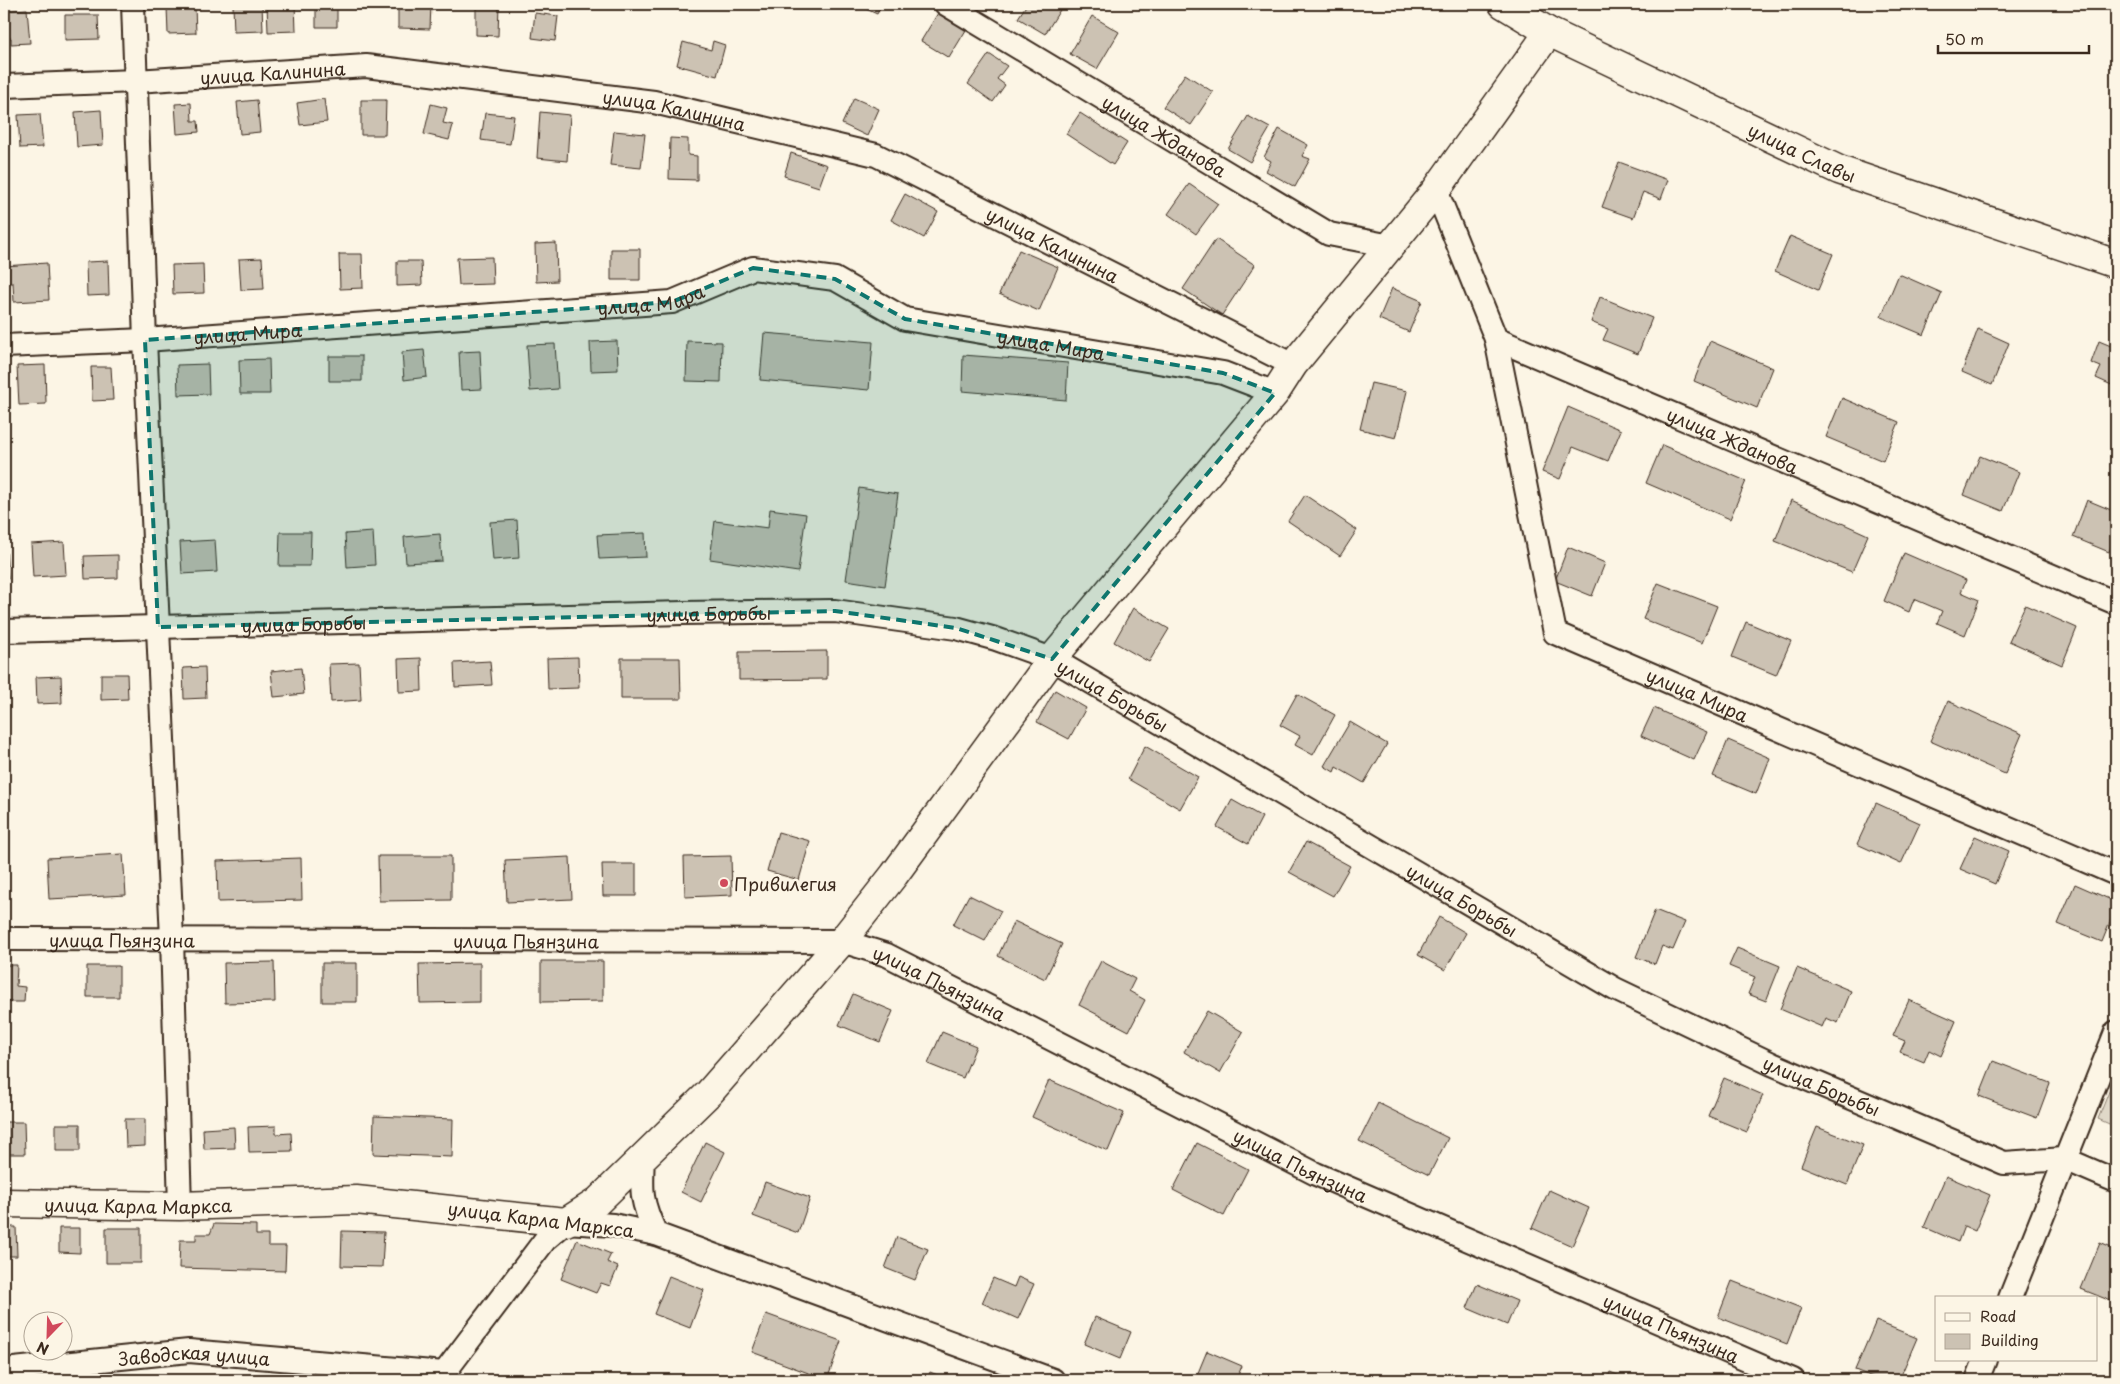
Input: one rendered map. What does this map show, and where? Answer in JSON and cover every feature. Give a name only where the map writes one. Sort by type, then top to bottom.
[{"type":"street","points":[[132,4],[172,939],[180,1206]]},
{"type":"street","name":"улица Жданова","points":[[946,4],[1329,234],[1391,246]]},
{"type":"street","name":"улица Славы","points":[[1503,4],[1549,32],[1839,170],[2116,264]]},
{"type":"street","points":[[442,1377],[545,1240],[566,1222],[597,1202],[709,1093],[842,941],[894,875],[1052,659],[1275,393],[1293,365],[1436,190],[1549,32]]},
{"type":"street","name":"улица Калинина","points":[[4,86],[136,81],[366,66],[654,102],[876,156],[1293,365]]},
{"type":"street","points":[[1436,190],[1496,339]]},
{"type":"street","name":"улица Мира","points":[[4,346],[145,340],[672,302],[754,268],[834,279],[905,319],[1222,373],[1275,393]]},
{"type":"street","name":"улица Жданова","points":[[1496,339],[2116,603]]},
{"type":"street","name":"улица Мира","points":[[1496,339],[1555,633],[2116,874]]},
{"type":"street","name":"улица Борьбы","points":[[4,631],[683,613],[835,611],[956,628],[996,639],[1052,659],[1615,989],[1772,1064],[2004,1163],[2065,1159],[2116,1181]]},
{"type":"street","name":"улица Пьянзина","points":[[4,939],[842,941],[887,955],[1316,1174],[1793,1380]]},
{"type":"street","points":[[2011,1296],[2116,1032]]},
{"type":"street","points":[[643,1158],[641,1188],[644,1208],[656,1234]]},
{"type":"street","name":"улица Карла Маркса","points":[[4,1203],[180,1206],[356,1200],[566,1222],[613,1225],[656,1234],[1053,1380]]},
{"type":"street","name":"Заводская улица","points":[[4,1370],[189,1351],[442,1377]]},
{"type":"street","points":[[1977,1380],[1984,1362]]},
{"type":"highlighted area","points":[[753,268],[835,279],[905,319],[1223,373],[1275,393],[1052,659],[956,628],[835,611],[158,627],[145,340],[672,302]]},
{"type":"shaded area","points":[[2116,1074],[2116,1127],[2098,1119]]},
{"type":"building","points":[[262,4],[263,31],[234,32],[233,5]]},
{"type":"building","points":[[267,4],[295,4],[296,31],[268,32]]},
{"type":"building","points":[[316,4],[337,4],[337,27],[316,27]]},
{"type":"building","points":[[398,4],[431,4],[430,29],[398,28]]},
{"type":"building","points":[[476,4],[499,4],[498,36],[476,35]]},
{"type":"building","points":[[855,4],[882,4],[877,14]]},
{"type":"building","points":[[1027,4],[1063,5],[1045,34],[1018,18]]},
{"type":"building","points":[[167,7],[195,7],[196,33],[168,34]]},
{"type":"building","points":[[27,9],[30,43],[11,44],[11,38],[4,39],[4,11]]},
{"type":"building","points":[[535,13],[558,16],[555,41],[532,38]]},
{"type":"building","points":[[938,13],[966,30],[949,58],[921,41]]},
{"type":"building","points":[[65,15],[98,15],[99,39],[65,40]]},
{"type":"building","points":[[1092,16],[1119,32],[1097,69],[1070,54]]},
{"type":"building","points":[[713,41],[725,45],[717,76],[677,65],[683,42],[711,50]]},
{"type":"building","points":[[989,54],[1007,66],[997,79],[1005,85],[993,102],[968,84]]},
{"type":"building","points":[[1185,74],[1213,92],[1191,125],[1163,107]]},
{"type":"building","points":[[854,98],[879,109],[867,136],[842,124]]},
{"type":"building","points":[[324,99],[327,122],[300,125],[297,103]]},
{"type":"building","points":[[257,100],[260,132],[240,134],[237,102]]},
{"type":"building","points":[[361,100],[386,100],[385,135],[361,135]]},
{"type":"building","points":[[191,103],[192,121],[198,121],[199,132],[177,134],[175,104]]},
{"type":"building","points":[[431,104],[447,108],[443,123],[453,125],[449,140],[424,134]]},
{"type":"building","points":[[101,110],[103,145],[77,147],[75,112]]},
{"type":"building","points":[[540,112],[570,115],[567,161],[537,158]]},
{"type":"building","points":[[485,113],[514,116],[510,144],[481,140]]},
{"type":"building","points":[[1080,113],[1127,143],[1113,165],[1066,134]]},
{"type":"building","points":[[40,114],[43,147],[20,148],[18,115]]},
{"type":"building","points":[[1248,116],[1270,128],[1250,162],[1228,149]]},
{"type":"building","points":[[1279,129],[1308,145],[1302,156],[1310,159],[1295,187],[1266,171],[1271,161],[1264,157]]},
{"type":"building","points":[[614,131],[645,134],[641,168],[610,165]]},
{"type":"building","points":[[670,138],[688,139],[688,155],[697,156],[697,180],[669,179]]},
{"type":"building","points":[[791,153],[827,165],[819,187],[784,176]]},
{"type":"building","points":[[1619,162],[1668,180],[1661,199],[1643,192],[1633,218],[1602,207]]},
{"type":"building","points":[[1189,184],[1218,204],[1196,234],[1168,214]]},
{"type":"building","points":[[905,194],[938,212],[924,238],[891,220]]},
{"type":"building","points":[[1790,236],[1833,254],[1818,290],[1775,271]]},
{"type":"building","points":[[1216,239],[1255,265],[1222,315],[1183,289]]},
{"type":"building","points":[[556,243],[557,281],[536,282],[535,244]]},
{"type":"building","points":[[611,249],[640,249],[640,280],[611,280]]},
{"type":"building","points":[[1019,250],[1058,267],[1039,311],[999,294]]},
{"type":"building","points":[[339,254],[362,254],[363,288],[340,289]]},
{"type":"building","points":[[492,257],[493,284],[459,285],[457,258]]},
{"type":"building","points":[[262,258],[264,289],[241,290],[239,259]]},
{"type":"building","points":[[108,261],[109,295],[87,296],[86,262]]},
{"type":"building","points":[[397,261],[421,261],[422,285],[397,286]]},
{"type":"building","points":[[47,263],[49,300],[14,302],[13,283],[4,283],[4,266]]},
{"type":"building","points":[[203,264],[204,293],[173,294],[172,265]]},
{"type":"building","points":[[1899,274],[1942,293],[1924,335],[1881,317]]},
{"type":"building","points":[[1392,288],[1422,301],[1409,332],[1379,319]]},
{"type":"building","points":[[1600,297],[1652,318],[1638,354],[1603,340],[1608,329],[1591,322]]},
{"type":"building","points":[[1978,329],[2009,343],[1992,385],[1962,372]]},
{"type":"building","points":[[764,333],[873,342],[869,390],[760,380]]},
{"type":"building","points":[[2116,333],[2116,387],[2096,378],[2101,367],[2091,363],[2099,341],[2111,346]]},
{"type":"building","points":[[617,341],[618,370],[591,371],[590,342]]},
{"type":"building","points":[[687,341],[722,342],[721,382],[686,381]]},
{"type":"building","points":[[1710,341],[1773,368],[1757,408],[1694,381]]},
{"type":"building","points":[[555,344],[558,389],[530,391],[527,345]]},
{"type":"building","points":[[424,350],[427,377],[404,380],[402,352]]},
{"type":"building","points":[[480,351],[482,389],[461,390],[459,352]]},
{"type":"building","points":[[963,355],[1068,363],[1066,400],[962,391]]},
{"type":"building","points":[[329,356],[362,356],[362,381],[329,381]]},
{"type":"building","points":[[269,359],[270,394],[240,394],[239,360]]},
{"type":"building","points":[[208,364],[209,394],[178,395],[177,365]]},
{"type":"building","points":[[45,365],[46,404],[19,405],[17,366]]},
{"type":"building","points":[[91,367],[111,367],[113,400],[92,401]]},
{"type":"building","points":[[1371,383],[1407,391],[1396,438],[1360,429]]},
{"type":"building","points":[[1842,398],[1899,422],[1883,461],[1826,437]]},
{"type":"building","points":[[1568,407],[1621,430],[1608,461],[1573,447],[1560,479],[1542,472]]},
{"type":"building","points":[[1662,445],[1746,481],[1730,519],[1646,483]]},
{"type":"building","points":[[1980,456],[2019,472],[2003,511],[1964,495]]},
{"type":"building","points":[[859,488],[898,494],[885,586],[846,580]]},
{"type":"building","points":[[1305,495],[1357,530],[1340,556],[1288,521]]},
{"type":"building","points":[[1791,500],[1868,535],[1852,572],[1775,541]]},
{"type":"building","points":[[2087,500],[2116,512],[2116,535],[2109,552],[2073,537]]},
{"type":"building","points":[[770,509],[806,514],[798,572],[710,559],[715,521],[768,528]]},
{"type":"building","points":[[517,520],[519,558],[493,560],[490,522]]},
{"type":"building","points":[[280,532],[311,532],[310,566],[279,566]]},
{"type":"building","points":[[373,532],[375,565],[347,567],[345,534]]},
{"type":"building","points":[[645,533],[646,557],[599,559],[597,535]]},
{"type":"building","points":[[440,534],[442,561],[406,563],[404,537]]},
{"type":"building","points":[[215,540],[217,572],[182,574],[180,542]]},
{"type":"building","points":[[64,542],[66,575],[33,577],[31,544]]},
{"type":"building","points":[[1568,547],[1605,563],[1592,596],[1555,581]]},
{"type":"building","points":[[4,548],[6,548],[8,579],[4,579]]},
{"type":"building","points":[[1904,553],[1966,580],[1961,592],[1979,600],[1965,635],[1937,623],[1942,611],[1914,599],[1909,612],[1884,601]]},
{"type":"building","points":[[118,555],[118,578],[85,579],[84,556]]},
{"type":"building","points":[[1658,583],[1717,606],[1702,643],[1643,619]]},
{"type":"building","points":[[2025,605],[2077,628],[2062,665],[2009,641]]},
{"type":"building","points":[[1133,608],[1169,629],[1149,662],[1114,642]]},
{"type":"building","points":[[1746,622],[1791,641],[1776,675],[1732,657]]},
{"type":"building","points":[[827,651],[827,679],[739,680],[739,652]]},
{"type":"building","points":[[578,657],[579,688],[548,689],[547,658]]},
{"type":"building","points":[[421,658],[422,691],[399,692],[398,659]]},
{"type":"building","points":[[621,658],[680,658],[681,699],[621,699]]},
{"type":"building","points":[[490,661],[492,685],[455,687],[454,663]]},
{"type":"building","points":[[359,663],[361,700],[331,702],[329,664]]},
{"type":"building","points":[[205,667],[206,698],[184,699],[183,668]]},
{"type":"building","points":[[301,668],[304,694],[274,697],[271,671]]},
{"type":"building","points":[[101,674],[127,674],[128,699],[101,700]]},
{"type":"building","points":[[61,676],[62,703],[37,704],[36,677]]},
{"type":"building","points":[[1055,690],[1086,708],[1069,739],[1037,722]]},
{"type":"building","points":[[1297,694],[1335,715],[1313,755],[1295,745],[1300,736],[1280,725]]},
{"type":"building","points":[[1948,701],[2022,734],[2005,774],[1930,741]]},
{"type":"building","points":[[1654,708],[1707,732],[1694,760],[1641,736]]},
{"type":"building","points":[[1350,722],[1387,744],[1364,783],[1336,767],[1334,772],[1324,766]]},
{"type":"building","points":[[1728,740],[1770,758],[1756,794],[1713,776]]},
{"type":"building","points":[[1145,746],[1198,777],[1180,809],[1128,779]]},
{"type":"building","points":[[1232,800],[1262,817],[1248,844],[1217,827]]},
{"type":"building","points":[[1876,803],[1920,823],[1901,864],[1857,844]]},
{"type":"building","points":[[778,832],[810,841],[799,880],[767,871]]},
{"type":"building","points":[[1975,836],[2009,851],[1995,884],[1960,869]]},
{"type":"building","points":[[1306,842],[1350,866],[1333,896],[1289,872]]},
{"type":"building","points":[[123,854],[126,895],[49,899],[47,858]]},
{"type":"building","points":[[378,856],[451,856],[451,900],[379,901]]},
{"type":"building","points":[[731,856],[732,895],[685,897],[684,857]]},
{"type":"building","points":[[570,857],[572,899],[507,902],[505,860]]},
{"type":"building","points":[[301,858],[302,900],[218,902],[217,861]]},
{"type":"building","points":[[602,864],[636,864],[636,896],[603,896]]},
{"type":"building","points":[[2075,884],[2116,902],[2116,907],[2102,942],[2058,924]]},
{"type":"building","points":[[969,895],[1001,911],[985,941],[953,925]]},
{"type":"building","points":[[1655,910],[1685,922],[1673,950],[1662,946],[1655,964],[1636,957]]},
{"type":"building","points":[[1439,917],[1466,933],[1445,970],[1418,955]]},
{"type":"building","points":[[1014,921],[1062,944],[1045,979],[998,956]]},
{"type":"building","points":[[1737,948],[1780,966],[1766,1001],[1748,994],[1755,977],[1729,966]]},
{"type":"building","points":[[541,961],[603,961],[603,1001],[541,1002]]},
{"type":"building","points":[[1101,961],[1135,979],[1129,991],[1145,1000],[1129,1031],[1079,1005]]},
{"type":"building","points":[[274,962],[275,1002],[225,1003],[224,963]]},
{"type":"building","points":[[322,963],[357,963],[357,1002],[322,1002]]},
{"type":"building","points":[[480,963],[480,1002],[420,1003],[419,964]]},
{"type":"building","points":[[4,965],[17,965],[16,986],[25,987],[24,1002],[4,1002]]},
{"type":"building","points":[[87,966],[119,966],[119,997],[87,997]]},
{"type":"building","points":[[1797,968],[1851,991],[1838,1023],[1826,1018],[1822,1027],[1780,1009]]},
{"type":"building","points":[[853,994],[893,1011],[880,1042],[839,1025]]},
{"type":"building","points":[[1909,1000],[1956,1021],[1941,1056],[1929,1050],[1924,1062],[1900,1052],[1905,1041],[1893,1036]]},
{"type":"building","points":[[1207,1011],[1243,1032],[1220,1073],[1184,1052]]},
{"type":"building","points":[[942,1032],[976,1046],[963,1078],[928,1064]]},
{"type":"building","points":[[1993,1061],[2050,1083],[2037,1118],[1979,1096]]},
{"type":"building","points":[[1724,1078],[1763,1095],[1747,1132],[1708,1116]]},
{"type":"building","points":[[1049,1080],[1124,1113],[1108,1151],[1032,1117]]},
{"type":"building","points":[[1378,1103],[1448,1138],[1429,1175],[1359,1141]]},
{"type":"building","points":[[374,1116],[453,1119],[452,1157],[373,1154]]},
{"type":"building","points":[[125,1119],[145,1119],[145,1146],[126,1147]]},
{"type":"building","points":[[4,1122],[24,1122],[25,1154],[4,1154]]},
{"type":"building","points":[[56,1124],[80,1124],[80,1151],[56,1151]]},
{"type":"building","points":[[276,1126],[276,1134],[291,1133],[292,1151],[249,1152],[248,1127]]},
{"type":"building","points":[[234,1127],[235,1148],[204,1149],[203,1129]]},
{"type":"building","points":[[1817,1127],[1863,1145],[1847,1185],[1801,1166]]},
{"type":"building","points":[[705,1142],[725,1152],[701,1202],[681,1192]]},
{"type":"building","points":[[1197,1143],[1248,1169],[1224,1216],[1173,1190]]},
{"type":"building","points":[[1946,1176],[1990,1195],[1975,1231],[1964,1226],[1958,1242],[1924,1227]]},
{"type":"building","points":[[765,1182],[810,1198],[798,1233],[753,1216]]},
{"type":"building","points":[[1549,1190],[1589,1208],[1572,1246],[1532,1228]]},
{"type":"building","points":[[214,1224],[256,1225],[256,1235],[268,1235],[268,1246],[286,1246],[285,1271],[179,1268],[180,1240],[196,1240],[196,1234],[210,1234]]},
{"type":"building","points":[[4,1227],[16,1227],[17,1256],[4,1256]]},
{"type":"building","points":[[59,1228],[80,1228],[80,1253],[59,1252]]},
{"type":"building","points":[[106,1228],[141,1228],[141,1263],[106,1263]]},
{"type":"building","points":[[342,1231],[384,1232],[382,1267],[341,1266]]},
{"type":"building","points":[[897,1237],[928,1249],[915,1280],[885,1268]]},
{"type":"building","points":[[577,1240],[611,1254],[607,1262],[618,1267],[610,1286],[601,1283],[596,1293],[561,1279]]},
{"type":"building","points":[[2100,1243],[2116,1250],[2116,1289],[2111,1301],[2081,1289]]},
{"type":"building","points":[[669,1276],[704,1290],[690,1328],[654,1314]]},
{"type":"building","points":[[1018,1277],[1034,1284],[1018,1319],[982,1303],[993,1278],[1014,1287]]},
{"type":"building","points":[[1732,1281],[1801,1308],[1787,1344],[1718,1317]]},
{"type":"building","points":[[1477,1284],[1517,1301],[1507,1325],[1467,1308]]},
{"type":"building","points":[[766,1314],[841,1341],[827,1380],[752,1352]]},
{"type":"building","points":[[1095,1317],[1131,1332],[1120,1359],[1084,1344]]},
{"type":"building","points":[[1876,1321],[1917,1338],[1899,1380],[1880,1380],[1855,1370]]},
{"type":"building","points":[[1207,1351],[1242,1366],[1236,1380],[1195,1380]]},
{"type":"building","points":[[930,1372],[950,1380],[927,1380]]},
{"type":"building","points":[[1610,1372],[1630,1380],[1607,1380]]},
{"type":"building","points":[[55,1376],[56,1380],[21,1380]]},
{"type":"building","points":[[479,1377],[494,1380],[478,1380]]},
{"type":"place","name":"Привилегия","points":[[724,883]]}]
